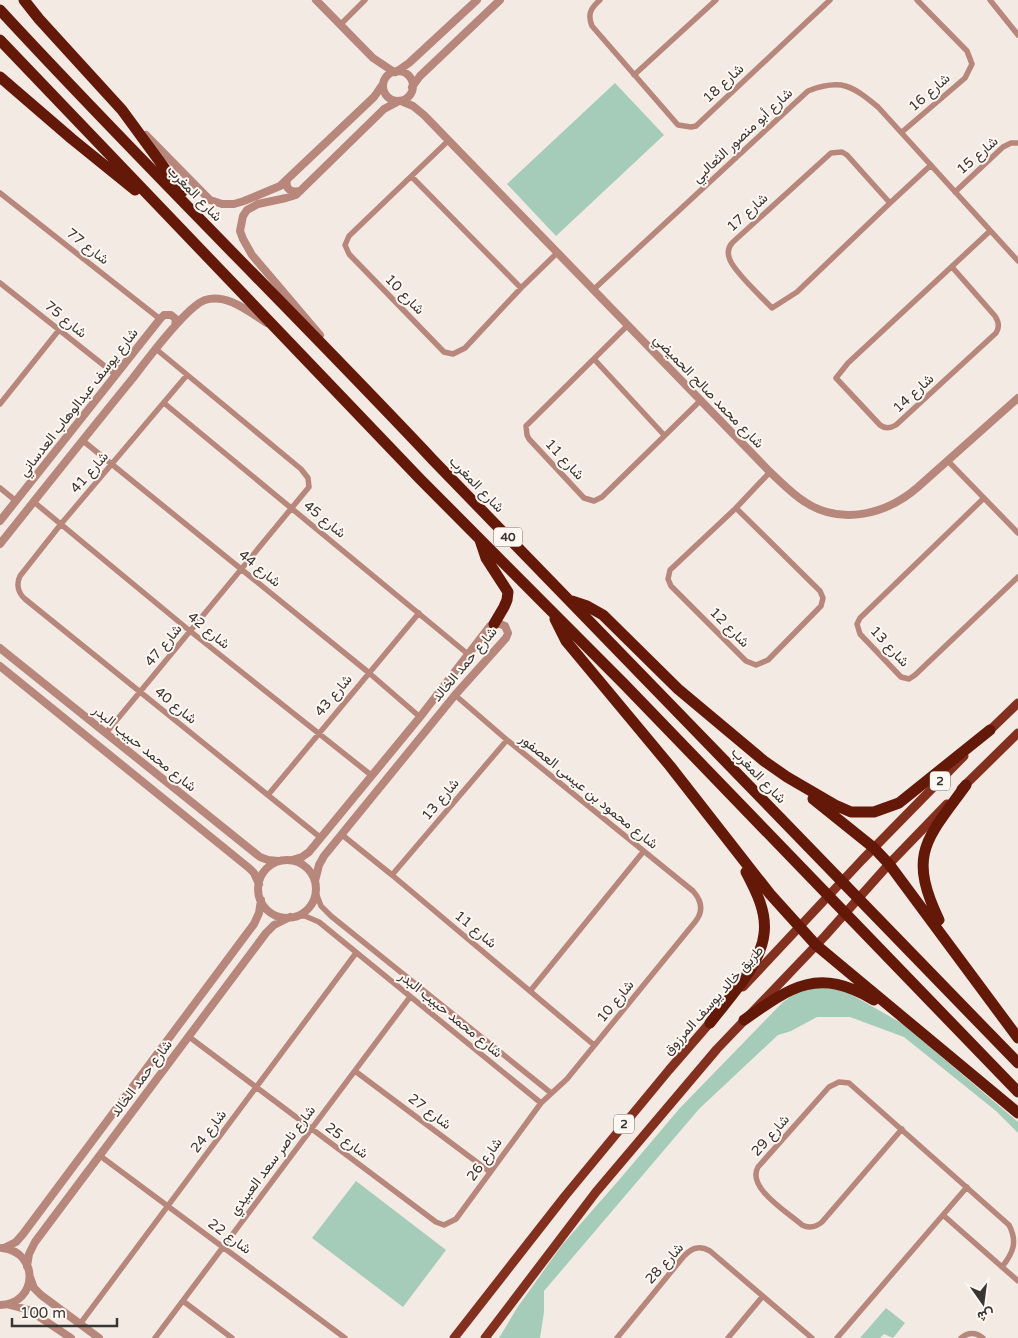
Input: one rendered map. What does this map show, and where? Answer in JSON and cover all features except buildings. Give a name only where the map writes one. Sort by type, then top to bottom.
[{"type":"highway","points":[[24,0],[122,110],[207,226]]},
{"type":"highway","name":"شارع المغرب","points":[[0,10],[81,97],[360,382],[1018,1063]]},
{"type":"highway","name":"40","points":[[0,40],[420,479],[479,536],[553,614],[624,684],[1018,1092]]},
{"type":"highway","points":[[0,77],[72,139],[167,216]]},
{"type":"highway","points":[[479,536],[486,558],[508,592],[504,607],[494,624]]},
{"type":"highway","points":[[570,601],[580,603],[603,615],[678,689],[764,761],[787,777],[874,848],[889,864],[952,946],[1018,1038]]},
{"type":"highway","points":[[553,614],[566,641],[670,766],[729,843],[803,923],[816,945],[1018,1113]]},
{"type":"highway","points":[[787,777],[844,810],[859,813],[874,812],[890,807],[909,796],[990,730]]},
{"type":"highway","points":[[952,946],[925,887],[922,860],[924,850],[933,832],[966,785]]},
{"type":"highway","points":[[710,1023],[752,966],[760,949],[764,934],[764,918],[761,904],[729,843]]},
{"type":"highway","points":[[744,1020],[790,991],[803,985],[819,982],[846,986],[900,1015]]},
{"type":"main road","name":"طريق خالد يوسف المرزوق","points":[[454,1338],[565,1196],[710,1023],[862,860],[1018,703]]},
{"type":"main road","name":"2","points":[[485,1338],[596,1192],[717,1049],[825,936],[889,864],[1018,733]]},
{"type":"street","points":[[316,0],[373,58],[395,72],[408,76],[412,89]]},
{"type":"street","points":[[340,25],[364,0]]},
{"type":"street","points":[[122,110],[214,202],[228,204],[244,201],[278,187],[287,180],[374,97],[384,82],[409,63],[477,0]]},
{"type":"street","points":[[360,382],[252,254],[241,236],[240,228],[243,216],[251,207],[289,197],[300,191],[384,110],[407,97],[420,76],[500,0]]},
{"type":"street","name":"شارع 18","points":[[600,0],[592,7],[589,13],[592,26],[678,125],[691,127],[696,126],[830,0]]},
{"type":"street","points":[[634,75],[716,0]]},
{"type":"street","name":"شارع 16","points":[[902,132],[965,78],[972,64],[966,51],[917,0]]},
{"type":"street","points":[[990,0],[1018,35]]},
{"type":"street","points":[[373,58],[384,82],[384,91],[387,96],[392,100],[400,101]]},
{"type":"street","name":"شارع أبو منصور الثعالبي","points":[[593,290],[808,91],[824,85],[842,85],[856,90],[878,107],[1018,261]]},
{"type":"street","name":"شارع محمد صالح الحميضي","points":[[412,89],[415,103],[420,111],[770,472],[806,503],[829,512],[853,515],[873,512],[894,505],[906,498],[1018,398]]},
{"type":"street","name":"شارع محمد صالح الحميضي","points":[[400,101],[420,111]]},
{"type":"street","name":"شارع 10","points":[[448,140],[412,177],[349,236],[345,243],[349,254],[444,352],[453,354],[466,348],[556,253]]},
{"type":"street","name":"شارع 15","points":[[955,192],[1003,147],[1011,143],[1018,144]]},
{"type":"street","name":"شارع 17","points":[[890,202],[848,155],[842,152],[832,153],[733,242],[728,249],[730,260],[735,268],[772,308],[797,292],[931,165]]},
{"type":"street","points":[[412,177],[521,288]]},
{"type":"street","points":[[287,180],[288,189],[294,192],[300,191]]},
{"type":"street","name":"شارع 77","points":[[0,193],[160,319]]},
{"type":"street","name":"شارع 14","points":[[952,266],[995,316],[999,323],[999,328],[996,333],[896,425],[884,428],[836,378],[848,362],[952,266],[990,231]]},
{"type":"street","name":"شارع 75","points":[[0,282],[116,376]]},
{"type":"street","name":"شارع يوسف عبدالوهاب العدساني","points":[[0,544],[156,349],[195,305],[204,300],[226,301],[239,306],[276,329]]},
{"type":"street","points":[[160,319],[164,315],[172,315],[176,319],[175,326]]},
{"type":"street","name":"شارع يوسف عبدالوهاب العدساني","points":[[0,521],[160,319]]},
{"type":"street","name":"شارع 11","points":[[628,325],[530,421],[526,429],[529,439],[584,498],[594,500],[602,497],[701,400]]},
{"type":"street","points":[[0,404],[59,330]]},
{"type":"street","name":"شارع 45","points":[[156,349],[302,469],[308,478]]},
{"type":"street","points":[[594,359],[664,435]]},
{"type":"street","name":"شارع 41","points":[[19,590],[18,582],[20,576],[61,524],[187,375]]},
{"type":"street","name":"شارع 45","points":[[164,403],[469,655]]},
{"type":"street","name":"شارع 44","points":[[82,440],[368,672],[420,717]]},
{"type":"street","points":[[55,452],[58,460],[67,459]]},
{"type":"street","points":[[948,461],[1018,533]]},
{"type":"street","points":[[43,467],[52,468],[54,471],[53,478]]},
{"type":"street","name":"شارع 12","points":[[736,508],[820,591],[823,598],[821,606],[768,660],[756,665],[746,661],[671,586],[668,579],[670,570],[736,508],[770,472]]},
{"type":"street","name":"شارع 47","points":[[106,733],[308,489],[308,478]]},
{"type":"street","points":[[0,488],[16,501]]},
{"type":"street","name":"شارع 13","points":[[984,498],[860,618],[857,624],[860,634],[901,677],[909,679],[915,676],[1018,577]]},
{"type":"street","name":"شارع 42","points":[[34,502],[190,631],[371,776]]},
{"type":"street","name":"شارع 40","points":[[19,590],[25,599],[321,838]]},
{"type":"street","name":"شارع 43","points":[[268,795],[368,672],[419,613]]},
{"type":"street","name":"شارع حمد الخالد","points":[[292,860],[306,855],[321,838],[494,624],[505,626],[508,636],[455,695],[341,834],[320,862],[315,881]]},
{"type":"street","name":"شارع محمد حبيب البدر","points":[[0,648],[251,850],[263,858],[278,861]]},
{"type":"street","name":"شارع محمد حبيب البدر","points":[[0,666],[242,861],[254,873],[259,884]]},
{"type":"street","points":[[23,685],[32,679],[33,674]]},
{"type":"street","points":[[37,696],[38,690],[42,686],[47,685]]},
{"type":"street","name":"شارع محمود بن عيسى العصفور","points":[[455,695],[506,740],[693,892],[700,900],[701,909]]},
{"type":"street","points":[[402,738],[403,744],[413,746]]},
{"type":"street","name":"شارع 13","points":[[392,875],[506,740]]},
{"type":"street","points":[[390,753],[397,753],[400,762]]},
{"type":"street","points":[[163,798],[169,798],[175,788]]},
{"type":"street","points":[[179,811],[180,805],[184,801],[191,801]]},
{"type":"street","name":"شارع 11","points":[[341,834],[594,1045]]},
{"type":"street","points":[[242,861],[247,860],[251,855],[251,850]]},
{"type":"street","points":[[530,990],[643,852]]},
{"type":"street","points":[[292,860],[305,866],[315,881],[316,893],[309,908],[292,917],[273,914],[260,900],[259,884],[265,870],[278,861],[292,860]]},
{"type":"street","name":"شارع محمد حبيب البدر","points":[[316,893],[321,906],[332,916],[551,1093]]},
{"type":"street","name":"شارع حمد الخالد","points":[[2,1248],[13,1244],[21,1237],[254,924],[259,913],[260,900]]},
{"type":"street","name":"شارع 10","points":[[541,1103],[567,1079],[695,922],[701,909]]},
{"type":"street","points":[[322,925],[323,917],[327,915],[332,916]]},
{"type":"street","name":"شارع حمد الخالد","points":[[27,1266],[29,1254],[35,1242],[266,933],[274,925],[292,917]]},
{"type":"street","name":"شارع محمد حبيب البدر","points":[[292,917],[313,918],[541,1103]]},
{"type":"street","points":[[254,924],[263,924],[266,928],[266,933]]},
{"type":"street","name":"شارع 24","points":[[80,1324],[356,953]]},
{"type":"street","name":"شارع ناصر سعد العبيدي","points":[[155,1338],[410,997]]},
{"type":"street","points":[[440,1021],[448,1020],[451,1012]]},
{"type":"street","points":[[453,1032],[454,1024],[462,1021]]},
{"type":"street","name":"شارع 25","points":[[188,1036],[436,1222],[444,1224]]},
{"type":"street","name":"شارع 27","points":[[355,1071],[490,1172]]},
{"type":"street","points":[[136,1082],[136,1088],[141,1092],[147,1091]]},
{"type":"street","name":"شارع 29","points":[[902,1129],[822,1222],[814,1227],[807,1227],[802,1224],[765,1194],[756,1180],[755,1175],[758,1168],[829,1087],[835,1083],[843,1082],[852,1085],[902,1129],[967,1187],[1006,1221],[1013,1231],[1015,1240],[1011,1256],[1002,1267]]},
{"type":"street","points":[[126,1096],[132,1096],[136,1099],[137,1105]]},
{"type":"street","name":"شارع 26","points":[[444,1224],[456,1219],[541,1103]]},
{"type":"street","name":"شارع 22","points":[[99,1155],[345,1338]]},
{"type":"street","points":[[837,1338],[967,1187]]},
{"type":"street","points":[[943,1215],[1018,1281]]},
{"type":"street","points":[[2,1248],[16,1252],[23,1258],[34,1288],[41,1295],[99,1338]]},
{"type":"street","name":"شارع 28","points":[[616,1338],[684,1256],[696,1248],[704,1248],[710,1251],[812,1338]]},
{"type":"street","points":[[1,1305],[15,1302],[22,1296],[28,1287],[30,1278]]},
{"type":"street","points":[[728,1338],[762,1297]]},
{"type":"street","points":[[183,1301],[232,1338]]},
{"type":"street","points":[[1,1305],[17,1306],[29,1310],[69,1338]]},
{"type":"street","points":[[961,1338],[973,1333],[983,1338]]},
{"type":"green space","points":[[615,83],[664,135],[556,236],[507,184]]},
{"type":"green space","points":[[831,983],[903,1024],[1018,1122],[1018,1133],[996,1111],[904,1037],[850,1017],[817,1017],[791,1031],[778,1035],[699,1109],[544,1291],[544,1312],[540,1338],[499,1338],[517,1308],[562,1245],[680,1108],[783,1002],[805,987]]},
{"type":"green space","points":[[356,1181],[446,1250],[403,1307],[312,1238]]},
{"type":"green space","points":[[886,1308],[905,1323],[893,1338],[884,1334],[880,1338],[860,1338]]}]
